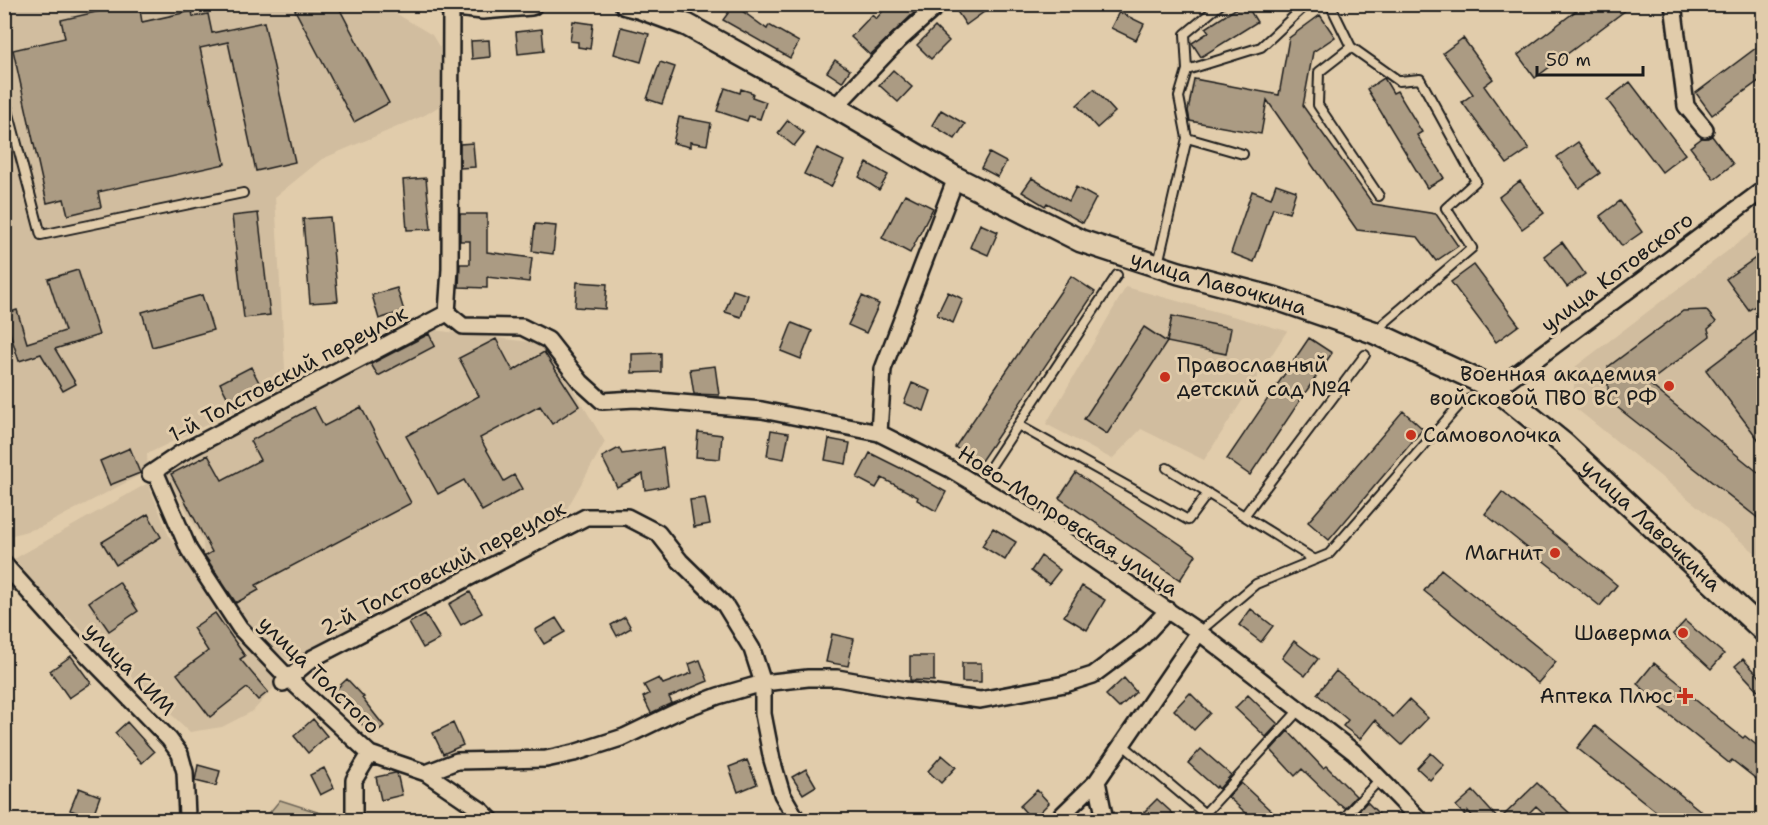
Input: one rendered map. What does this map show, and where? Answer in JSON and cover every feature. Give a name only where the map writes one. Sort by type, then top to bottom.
[{"type":"main road","points":[[449,5],[483,8],[531,4]]},
{"type":"main road","name":"улица Лавочкина","points":[[626,4],[687,25],[835,107],[956,178],[1081,241],[1158,266],[1274,298],[1374,333],[1496,389],[1564,444],[1764,631]]},
{"type":"street","points":[[835,107],[898,41],[939,4]]},
{"type":"street","points":[[1673,4],[1686,106],[1705,129]]},
{"type":"street","points":[[447,313],[450,269],[449,5]]},
{"type":"street","points":[[879,433],[883,369],[956,178]]},
{"type":"street","name":"улица Котовского","points":[[1496,389],[1764,189]]},
{"type":"street","name":"Ново-Мопровская улица","points":[[447,313],[463,326],[522,327],[548,340],[581,382],[602,402],[635,399],[762,410],[879,433],[951,469],[1029,516],[1199,632],[1354,752],[1420,820]]},
{"type":"street","name":"1-й Толстовский переулок","points":[[153,473],[192,448],[447,313]]},
{"type":"street","name":"улица Толстого","points":[[153,473],[189,550],[240,628],[285,681],[370,755],[426,773],[482,810],[491,820]]},
{"type":"street","name":"2-й Толстовский переулок","points":[[285,681],[313,658],[586,517],[627,517],[658,533],[680,561],[725,605],[752,649],[763,683],[763,714],[772,760],[782,794],[797,820]]},
{"type":"street","name":"улица КИМ","points":[[4,564],[63,630],[169,739],[180,754],[185,771],[187,816],[185,820]]},
{"type":"street","points":[[426,773],[457,761],[546,759],[574,753],[624,737],[676,712],[718,696],[763,683],[808,678],[837,678],[980,700],[1065,684],[1093,675],[1140,639],[1168,610]]},
{"type":"street","points":[[1057,820],[1097,780],[1199,632]]},
{"type":"street","points":[[354,820],[354,780],[370,755]]},
{"type":"street","points":[[1097,780],[1105,820]]},
{"type":"lane","points":[[1158,266],[1187,138],[1179,97],[1187,70],[1185,34],[1221,4]]},
{"type":"lane","points":[[1187,70],[1261,47],[1307,4]]},
{"type":"lane","points":[[1330,4],[1351,47],[1399,81],[1420,80],[1476,181],[1446,208],[1472,248],[1374,333]]},
{"type":"lane","points":[[1351,47],[1319,72],[1318,105],[1379,196]]},
{"type":"lane","points":[[4,94],[41,235],[243,193]]},
{"type":"lane","points":[[1187,138],[1243,154]]},
{"type":"lane","points":[[991,466],[1117,274]]},
{"type":"lane","points":[[1244,516],[1365,355]]},
{"type":"lane","points":[[1199,632],[1256,584],[1329,554],[1462,402],[1496,389]]},
{"type":"lane","points":[[1018,425],[1188,520],[1208,493]]},
{"type":"lane","points":[[1167,468],[1315,560]]},
{"type":"lane","points":[[1199,820],[1299,710]]},
{"type":"lane","points":[[1122,744],[1212,820]]},
{"type":"lane","points":[[1342,820],[1380,779]]},
{"type":"shaded area","points":[[4,5],[382,5],[432,35],[440,48],[441,105],[425,115],[322,159],[275,197],[286,386],[147,454],[148,471],[41,527],[6,537],[4,529]]},
{"type":"shaded area","name":"Военная академия войсковой ПВО ВС РФ","points":[[1763,224],[1763,559],[1573,406],[1575,367]]},
{"type":"shaded area","name":"Православный детский сад №4","points":[[1126,287],[1287,331],[1204,460],[1141,429],[1112,459],[1046,424]]},
{"type":"shaded area","points":[[433,330],[546,344],[605,442],[565,512],[294,664],[265,645],[243,623],[204,564],[203,541],[165,472]]},
{"type":"shaded area","points":[[148,483],[169,536],[253,656],[279,682],[253,711],[222,727],[190,732],[43,594],[14,559]]},
{"type":"shaded area","points":[[280,800],[342,820],[273,820],[266,817]]},
{"type":"building","points":[[139,4],[142,22],[192,11],[193,17],[208,14],[212,33],[264,22],[295,162],[256,171],[228,42],[200,48],[225,164],[98,192],[101,207],[68,215],[64,199],[47,203],[13,50],[65,38],[61,20]]},
{"type":"building","points":[[305,4],[337,4],[389,103],[354,122],[295,10]]},
{"type":"building","points":[[889,4],[909,4],[916,11],[870,55],[851,37],[872,15],[876,19]]},
{"type":"building","points":[[952,4],[995,4],[966,25]]},
{"type":"building","points":[[1246,4],[1257,22],[1201,57],[1192,43],[1209,32],[1206,28]]},
{"type":"building","points":[[1585,4],[1634,4],[1535,78],[1518,55]]},
{"type":"building","points":[[734,5],[767,29],[769,25],[799,42],[790,58],[723,20]]},
{"type":"building","points":[[1119,12],[1144,24],[1136,40],[1111,28]]},
{"type":"building","points":[[1320,15],[1335,37],[1313,52],[1303,106],[1373,204],[1436,214],[1458,246],[1436,261],[1418,237],[1357,230],[1267,100],[1261,134],[1190,121],[1188,111],[1194,79],[1279,95],[1289,38]]},
{"type":"building","points":[[573,21],[593,24],[590,49],[578,47],[578,42],[570,41]]},
{"type":"building","points":[[621,27],[649,34],[641,62],[614,54]]},
{"type":"building","points":[[935,27],[949,41],[931,59],[917,45]]},
{"type":"building","points":[[542,29],[544,51],[518,54],[516,32]]},
{"type":"building","points":[[1463,38],[1493,79],[1484,86],[1529,149],[1507,164],[1462,102],[1473,94],[1443,53]]},
{"type":"building","points":[[489,40],[490,57],[472,59],[471,41]]},
{"type":"building","points":[[1764,42],[1764,77],[1712,115],[1696,93]]},
{"type":"building","points":[[835,60],[850,70],[842,82],[827,72]]},
{"type":"building","points":[[660,62],[675,67],[662,104],[647,99]]},
{"type":"building","points":[[893,70],[912,87],[898,102],[879,85]]},
{"type":"building","points":[[1384,78],[1393,93],[1397,91],[1422,132],[1417,135],[1444,178],[1427,188],[1367,89]]},
{"type":"building","points":[[1630,82],[1685,154],[1662,172],[1607,100]]},
{"type":"building","points":[[725,88],[740,93],[741,89],[753,93],[752,97],[766,102],[760,119],[749,116],[747,121],[717,111]]},
{"type":"building","points":[[1094,89],[1115,112],[1097,128],[1077,105]]},
{"type":"building","points":[[941,110],[965,124],[955,139],[932,125]]},
{"type":"building","points":[[679,117],[711,123],[707,145],[690,142],[690,147],[673,143]]},
{"type":"building","points":[[788,120],[804,133],[794,146],[778,133]]},
{"type":"building","points":[[1712,136],[1733,164],[1714,179],[1690,147],[1702,138]]},
{"type":"building","points":[[1578,142],[1600,173],[1579,188],[1557,157]]},
{"type":"building","points":[[473,143],[475,167],[460,168],[460,144]]},
{"type":"building","points":[[817,148],[844,161],[831,187],[804,174]]},
{"type":"building","points":[[989,153],[1006,162],[998,177],[981,168]]},
{"type":"building","points":[[867,163],[888,175],[879,190],[859,177]]},
{"type":"building","points":[[426,178],[431,229],[407,230],[403,180]]},
{"type":"building","points":[[1032,178],[1069,201],[1076,187],[1096,198],[1083,223],[1047,203],[1045,206],[1022,192]]},
{"type":"building","points":[[1520,181],[1544,213],[1522,229],[1499,197]]},
{"type":"building","points":[[1276,184],[1296,191],[1289,213],[1273,208],[1254,262],[1231,253],[1252,191],[1271,198]]},
{"type":"building","points":[[905,194],[933,208],[910,253],[882,238]]},
{"type":"building","points":[[1620,201],[1642,232],[1622,246],[1600,216]]},
{"type":"building","points":[[258,213],[270,315],[244,318],[232,216]]},
{"type":"building","points":[[460,214],[487,214],[487,252],[532,258],[529,282],[487,277],[487,288],[459,287],[460,264],[470,264],[470,241],[460,241]]},
{"type":"building","points":[[330,217],[338,301],[310,303],[303,219]]},
{"type":"building","points":[[535,224],[556,226],[553,254],[532,251]]},
{"type":"building","points":[[980,224],[998,232],[988,255],[970,247]]},
{"type":"building","points":[[1562,242],[1585,274],[1567,287],[1544,256]]},
{"type":"building","points":[[1764,252],[1764,300],[1749,310],[1726,279]]},
{"type":"building","points":[[1474,265],[1519,325],[1496,342],[1451,282]]},
{"type":"building","points":[[78,270],[99,335],[55,349],[76,384],[63,391],[41,354],[19,361],[4,314],[17,310],[27,343],[65,331],[48,279]]},
{"type":"building","points":[[1071,276],[1095,292],[979,464],[955,447]]},
{"type":"building","points":[[577,282],[607,284],[605,309],[575,307]]},
{"type":"building","points":[[397,288],[404,311],[379,319],[372,295]]},
{"type":"building","points":[[733,290],[748,295],[741,317],[725,312]]},
{"type":"building","points":[[948,292],[963,299],[953,323],[937,315]]},
{"type":"building","points":[[202,295],[213,330],[152,347],[142,312]]},
{"type":"building","points":[[862,296],[879,304],[866,333],[848,325]]},
{"type":"building","points":[[1706,310],[1716,322],[1708,329],[1710,336],[1648,383],[1764,477],[1764,523],[1608,400],[1608,367],[1683,311]]},
{"type":"building","points":[[1172,316],[1231,328],[1226,354],[1167,342]]},
{"type":"building","points":[[792,323],[812,331],[801,359],[781,351]]},
{"type":"building","points":[[1144,327],[1167,342],[1107,434],[1084,419]]},
{"type":"building","points":[[1756,332],[1764,342],[1764,447],[1706,370]]},
{"type":"building","points":[[429,334],[435,346],[378,376],[371,364]]},
{"type":"building","points":[[1309,338],[1332,353],[1250,475],[1227,459]]},
{"type":"building","points":[[496,339],[513,371],[544,352],[579,406],[552,424],[540,406],[480,438],[504,481],[514,475],[522,489],[482,511],[464,480],[438,494],[406,436],[479,396],[459,358]]},
{"type":"building","points":[[661,353],[661,372],[632,373],[632,354]]},
{"type":"building","points":[[715,366],[719,395],[694,394],[690,369]]},
{"type":"building","points":[[251,367],[263,390],[232,406],[220,383]]},
{"type":"building","points":[[912,383],[931,391],[924,411],[904,403]]},
{"type":"building","points":[[314,407],[324,426],[361,407],[411,503],[256,585],[259,590],[236,603],[205,556],[212,552],[171,474],[208,455],[222,480],[260,460],[250,441]]},
{"type":"building","points":[[1403,411],[1423,429],[1329,540],[1308,522]]},
{"type":"building","points":[[771,430],[789,433],[784,459],[767,456]]},
{"type":"building","points":[[698,432],[722,435],[720,459],[696,457]]},
{"type":"building","points":[[829,439],[850,443],[846,464],[825,460]]},
{"type":"building","points":[[130,448],[140,473],[110,485],[100,461]]},
{"type":"building","points":[[619,448],[622,454],[663,448],[668,486],[645,490],[643,474],[617,487],[602,457]]},
{"type":"building","points":[[870,453],[946,492],[936,511],[917,500],[918,497],[882,478],[876,488],[857,478]]},
{"type":"building","points":[[1076,473],[1196,555],[1180,580],[1059,498]]},
{"type":"building","points":[[1502,492],[1617,585],[1600,606],[1485,514]]},
{"type":"building","points":[[705,498],[710,524],[694,527],[690,500]]},
{"type":"building","points":[[148,514],[161,537],[116,565],[102,542]]},
{"type":"building","points":[[993,528],[1016,542],[1005,560],[982,546]]},
{"type":"building","points":[[1041,556],[1060,570],[1049,584],[1031,571]]},
{"type":"building","points":[[1441,569],[1556,662],[1538,683],[1424,591]]},
{"type":"building","points":[[119,582],[138,611],[109,631],[89,602]]},
{"type":"building","points":[[1082,586],[1105,600],[1087,630],[1064,616]]},
{"type":"building","points":[[470,592],[482,613],[461,625],[449,604]]},
{"type":"building","points":[[1251,609],[1273,626],[1261,642],[1239,625]]},
{"type":"building","points":[[215,613],[245,656],[240,659],[268,692],[258,700],[247,688],[210,717],[177,674],[208,651],[193,628]]},
{"type":"building","points":[[425,614],[440,639],[423,648],[409,623]]},
{"type":"building","points":[[625,617],[631,628],[617,636],[611,625]]},
{"type":"building","points":[[556,618],[565,632],[544,644],[535,630]]},
{"type":"building","points":[[1685,621],[1724,654],[1711,669],[1673,634]]},
{"type":"building","points":[[832,634],[854,639],[848,666],[826,662]]},
{"type":"building","points":[[1294,641],[1318,659],[1305,676],[1282,658]]},
{"type":"building","points":[[71,656],[91,683],[69,698],[50,671]]},
{"type":"building","points":[[910,656],[934,656],[934,681],[910,680]]},
{"type":"building","points":[[1743,659],[1764,681],[1764,697],[1735,666]]},
{"type":"building","points":[[700,660],[708,681],[669,697],[672,703],[651,713],[643,697],[649,694],[644,685],[659,678],[663,684],[692,673],[689,664]]},
{"type":"building","points":[[962,663],[981,663],[981,682],[962,682]]},
{"type":"building","points":[[1654,663],[1684,687],[1682,689],[1743,738],[1745,736],[1764,751],[1764,785],[1732,760],[1729,763],[1661,708],[1663,705],[1637,684]]},
{"type":"building","points":[[1336,671],[1393,717],[1409,700],[1428,718],[1402,745],[1375,720],[1360,739],[1343,726],[1348,720],[1317,694]]},
{"type":"building","points":[[1124,678],[1136,692],[1119,708],[1106,695]]},
{"type":"building","points":[[347,679],[364,697],[362,698],[384,726],[372,736],[333,692]]},
{"type":"building","points":[[1190,693],[1210,713],[1194,730],[1174,710]]},
{"type":"building","points":[[1248,695],[1278,724],[1266,737],[1235,708]]},
{"type":"building","points":[[313,719],[327,736],[308,753],[294,736]]},
{"type":"building","points":[[127,722],[154,752],[142,763],[115,733]]},
{"type":"building","points":[[453,723],[463,745],[443,754],[433,733]]},
{"type":"building","points":[[1595,726],[1712,820],[1667,820],[1577,748]]},
{"type":"building","points":[[1288,731],[1323,768],[1326,766],[1356,796],[1345,808],[1339,805],[1302,769],[1295,776],[1271,750]]},
{"type":"building","points":[[1201,749],[1231,775],[1219,789],[1188,763]]},
{"type":"building","points":[[1431,753],[1444,765],[1430,780],[1417,768]]},
{"type":"building","points":[[942,755],[956,767],[941,783],[928,771]]},
{"type":"building","points":[[747,760],[757,784],[738,792],[729,767]]},
{"type":"building","points":[[198,765],[220,771],[216,786],[195,781]]},
{"type":"building","points":[[324,768],[334,788],[320,795],[310,775]]},
{"type":"building","points":[[806,769],[816,786],[803,794],[792,777]]},
{"type":"building","points":[[397,773],[402,795],[381,800],[376,777]]},
{"type":"building","points":[[1241,783],[1281,820],[1254,820],[1228,797]]},
{"type":"building","points":[[1537,783],[1577,820],[1551,820],[1536,806],[1522,820],[1499,820]]},
{"type":"building","points":[[79,788],[100,796],[92,818],[70,810]]},
{"type":"building","points":[[1037,790],[1049,803],[1032,820],[1020,806]]},
{"type":"building","points":[[1473,791],[1499,820],[1476,820],[1468,811],[1464,815],[1456,806]]},
{"type":"building","points":[[1157,799],[1180,820],[1151,820],[1143,813]]},
{"type":"building","points":[[1367,802],[1385,820],[1357,820],[1353,817]]},
{"type":"place","name":"Православный детский сад №4","points":[[1165,377]]},
{"type":"place","name":"Военная академия войсковой ПВО ВС РФ","points":[[1669,386]]},
{"type":"place","name":"Самоволочка","points":[[1411,435]]},
{"type":"place","name":"Магнит","points":[[1555,553]]},
{"type":"place","name":"Шаверма","points":[[1683,633]]},
{"type":"place","name":"Аптека Плюс","points":[[1685,696]]}]
